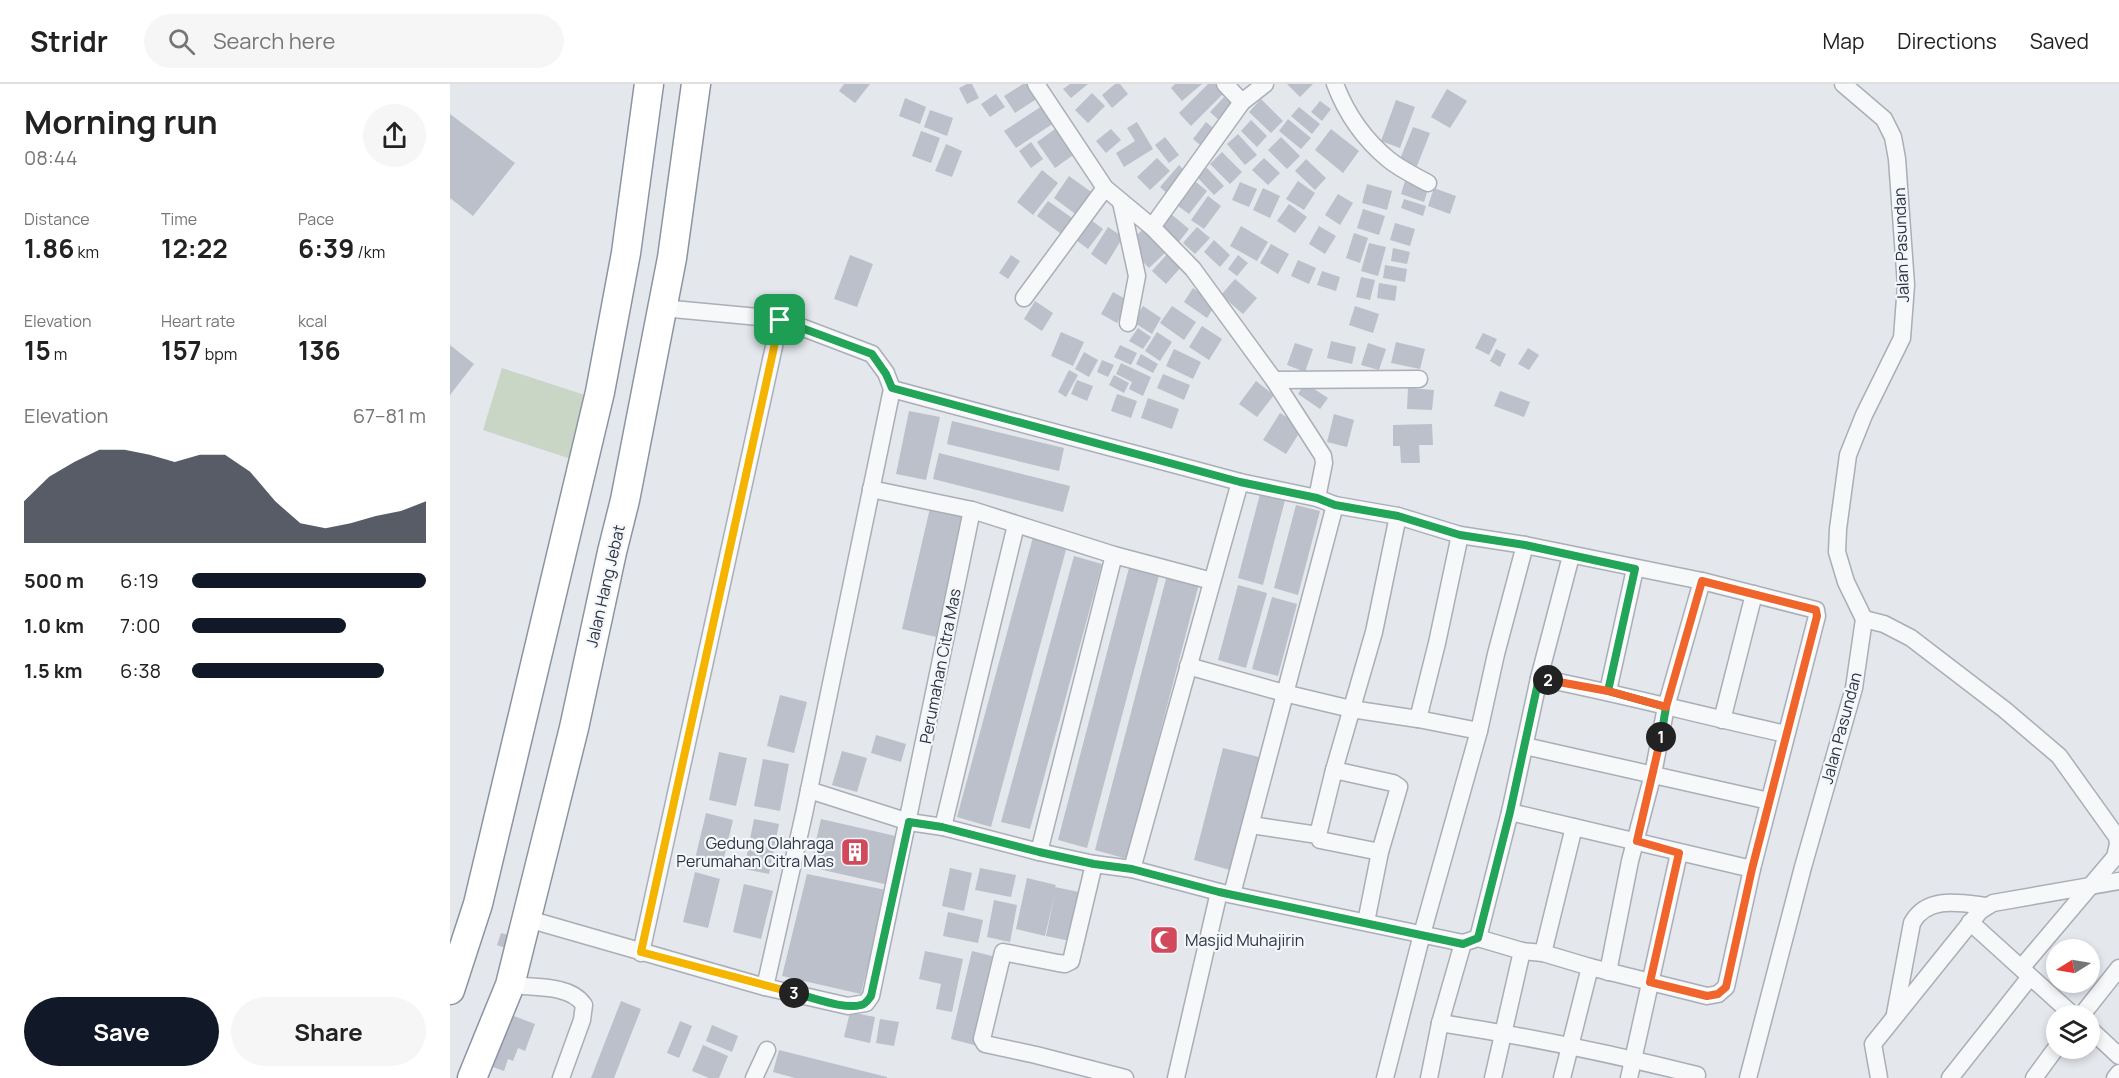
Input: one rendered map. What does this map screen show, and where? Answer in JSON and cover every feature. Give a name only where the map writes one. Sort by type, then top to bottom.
[{"type":"highway","points":[[450,990],[478,904],[600,392],[626,253],[649,84]]},
{"type":"highway","name":"Jalan Hang Jebat","points":[[472,1078],[510,985],[574,728],[625,501],[672,258],[696,84]]},
{"type":"street","points":[[1036,84],[1105,188],[1152,227],[1192,269],[1274,380],[1323,456],[1324,463],[1317,498]]},
{"type":"street","points":[[1225,84],[1242,102]]},
{"type":"street","points":[[1152,227],[1242,102],[1265,84]]},
{"type":"street","points":[[1335,84],[1346,110],[1370,143],[1390,160],[1428,183]]},
{"type":"street","name":"Jalan Pasundan","points":[[1748,1078],[1803,867],[1854,688],[1864,619],[1846,582],[1837,552],[1848,455],[1864,415],[1902,338],[1906,285],[1897,159],[1893,137],[1884,119],[1843,84]]},
{"type":"street","points":[[1024,298],[1105,188]]},
{"type":"street","points":[[1121,202],[1137,276],[1128,323]]},
{"type":"street","points":[[662,308],[780,320],[872,354],[886,374],[892,388],[809,790],[765,987]]},
{"type":"street","points":[[641,952],[780,320]]},
{"type":"street","points":[[1274,380],[1419,379]]},
{"type":"street","points":[[809,790],[909,822],[942,827],[1039,852],[1094,864],[1132,869],[1225,893],[1422,934],[1522,951],[1543,952],[1608,972],[1707,996],[1718,994],[1726,987],[1752,869],[1817,616],[1816,610],[1702,581],[1525,545],[1460,535],[1398,516],[1335,505],[1317,498],[1240,482],[892,388]]},
{"type":"street","points":[[1132,869],[1240,482]]},
{"type":"street","points":[[871,489],[972,510],[1114,555],[1212,581]]},
{"type":"street","points":[[1176,1078],[1225,893],[1251,825],[1335,505]]},
{"type":"street","name":"Perumahan Citra Mas","points":[[528,919],[765,987],[848,1006],[860,1006],[866,1003],[871,996],[909,822],[972,510]]},
{"type":"street","points":[[1380,852],[1320,840],[1318,835],[1334,770],[1374,632],[1398,516]]},
{"type":"street","points":[[942,827],[1016,525]]},
{"type":"street","points":[[1418,719],[1460,535]]},
{"type":"street","points":[[1385,1078],[1422,934],[1479,731],[1496,654],[1525,545]]},
{"type":"street","points":[[1039,852],[1114,555]]},
{"type":"street","points":[[1429,1078],[1440,1023],[1470,941],[1510,812],[1539,678],[1571,555]]},
{"type":"street","points":[[1608,691],[1635,569]]},
{"type":"street","points":[[1608,972],[1630,861],[1653,774],[1666,707],[1702,581]]},
{"type":"street","points":[[1722,720],[1754,594]]},
{"type":"street","points":[[1864,619],[1884,624],[1911,638],[2005,710],[2059,756],[2117,837],[2115,857],[2089,886],[1950,1078]]},
{"type":"street","points":[[1188,666],[1351,709],[1479,731]]},
{"type":"street","points":[[1539,678],[1608,691],[1666,707],[1786,734]]},
{"type":"street","points":[[1525,746],[1769,801]]},
{"type":"street","points":[[1334,770],[1393,783],[1399,787],[1380,852],[1366,922]]},
{"type":"street","points":[[1510,812],[1752,869]]},
{"type":"street","points":[[1251,825],[1318,835]]},
{"type":"street","points":[[1543,952],[1574,826]]},
{"type":"street","points":[[1629,1078],[1679,853]]},
{"type":"street","points":[[1094,864],[1071,961],[1065,964],[1003,952],[982,1039],[985,1044],[1125,1078]]},
{"type":"street","points":[[1894,1017],[1912,923],[1923,909],[1945,902],[1987,906],[2119,881]]},
{"type":"street","points":[[1879,1078],[1873,1044],[1970,922],[1987,906]]},
{"type":"street","points":[[1970,922],[2062,1005]]},
{"type":"street","points":[[1493,1078],[1522,951]]},
{"type":"street","points":[[1562,1078],[1590,967]]},
{"type":"street","points":[[2090,1005],[2119,968]]},
{"type":"street","points":[[510,985],[567,991],[584,1005],[582,1020],[561,1078]]},
{"type":"street","points":[[1440,1023],[1633,1059],[1697,1075]]},
{"type":"street","points":[[2100,1038],[2119,1056]]},
{"type":"street","points":[[756,1078],[767,1050]]},
{"type":"street","points":[[2034,1078],[2048,1059]]},
{"type":"street","points":[[2115,1078],[2119,1073]]},
{"type":"green space","points":[[502,368],[591,397],[571,459],[483,430]]},
{"type":"building","points":[[844,84],[870,84],[855,103],[839,91]]},
{"type":"building","points":[[972,84],[979,98],[967,104],[959,88]]},
{"type":"building","points":[[1023,84],[1030,84],[1038,98],[1015,113],[1004,96]]},
{"type":"building","points":[[1070,84],[1088,84],[1071,98],[1063,89]]},
{"type":"building","points":[[1115,84],[1120,84],[1128,94],[1112,108],[1102,95]]},
{"type":"building","points":[[1175,84],[1202,84],[1182,101],[1171,88]]},
{"type":"building","points":[[1208,84],[1218,84],[1225,92],[1191,126],[1179,113]]},
{"type":"building","points":[[1287,84],[1313,84],[1300,97]]},
{"type":"building","points":[[1447,89],[1467,101],[1450,128],[1431,117]]},
{"type":"building","points":[[1092,93],[1105,106],[1088,123],[1075,110]]},
{"type":"building","points":[[996,94],[1005,107],[990,117],[981,104]]},
{"type":"building","points":[[1224,97],[1236,108],[1222,123],[1210,112]]},
{"type":"building","points":[[905,98],[926,107],[920,124],[899,116]]},
{"type":"building","points":[[1261,99],[1283,121],[1271,133],[1249,112]]},
{"type":"building","points":[[1396,100],[1415,107],[1400,148],[1381,141]]},
{"type":"building","points":[[1320,101],[1331,109],[1322,121],[1311,112]]},
{"type":"building","points":[[1042,106],[1054,123],[1016,148],[1004,131]]},
{"type":"building","points":[[1299,107],[1320,124],[1312,134],[1291,116]]},
{"type":"building","points":[[930,110],[953,118],[947,136],[924,127]]},
{"type":"building","points":[[450,114],[515,163],[473,216],[450,198]]},
{"type":"building","points":[[1288,119],[1311,138],[1301,149],[1279,131]]},
{"type":"building","points":[[1251,120],[1267,136],[1257,147],[1241,131]]},
{"type":"building","points":[[1137,122],[1153,149],[1124,167],[1116,153],[1135,141],[1127,128]]},
{"type":"building","points":[[1206,122],[1218,132],[1205,149],[1193,139]]},
{"type":"building","points":[[1058,127],[1076,153],[1055,168],[1037,142]]},
{"type":"building","points":[[1413,127],[1430,133],[1417,166],[1400,159]]},
{"type":"building","points":[[1111,129],[1121,140],[1106,153],[1096,141]]},
{"type":"building","points":[[1331,129],[1359,151],[1343,173],[1315,150]]},
{"type":"building","points":[[921,131],[940,138],[931,163],[912,156]]},
{"type":"building","points":[[1238,134],[1257,155],[1245,165],[1227,144]]},
{"type":"building","points":[[1165,137],[1179,155],[1169,163],[1155,145]]},
{"type":"building","points":[[1281,137],[1300,156],[1287,169],[1268,150]]},
{"type":"building","points":[[1031,142],[1043,159],[1031,168],[1019,151]]},
{"type":"building","points":[[946,144],[962,151],[952,177],[935,171]]},
{"type":"building","points":[[1222,152],[1242,172],[1230,184],[1210,164]]},
{"type":"building","points":[[1157,158],[1170,171],[1150,190],[1137,177]]},
{"type":"building","points":[[1264,158],[1280,173],[1268,185],[1252,170]]},
{"type":"building","points":[[1306,159],[1326,178],[1315,190],[1295,171]]},
{"type":"building","points":[[1179,165],[1189,175],[1170,196],[1160,187]]},
{"type":"building","points":[[1207,168],[1224,186],[1214,195],[1197,177]]},
{"type":"building","points":[[1042,170],[1058,183],[1033,215],[1017,202]]},
{"type":"building","points":[[1069,176],[1094,194],[1078,216],[1054,198]]},
{"type":"building","points":[[1298,181],[1315,193],[1304,210],[1286,199]]},
{"type":"building","points":[[1405,181],[1428,189],[1424,202],[1401,194]]},
{"type":"building","points":[[1196,182],[1207,191],[1189,214],[1178,206]]},
{"type":"building","points":[[1240,182],[1257,189],[1249,207],[1232,200]]},
{"type":"building","points":[[1367,184],[1392,191],[1387,210],[1362,203]]},
{"type":"building","points":[[1263,188],[1280,196],[1270,218],[1253,210]]},
{"type":"building","points":[[1434,188],[1456,196],[1450,214],[1428,206]]},
{"type":"building","points":[[1338,194],[1353,203],[1340,225],[1325,215]]},
{"type":"building","points":[[1208,196],[1221,206],[1204,229],[1191,220]]},
{"type":"building","points":[[1404,199],[1426,206],[1423,216],[1401,208]]},
{"type":"building","points":[[1048,201],[1075,220],[1064,236],[1037,216]]},
{"type":"building","points":[[1289,204],[1307,217],[1295,233],[1277,221]]},
{"type":"building","points":[[1363,209],[1385,216],[1379,235],[1357,228]]},
{"type":"building","points":[[1171,214],[1189,229],[1178,243],[1160,229]]},
{"type":"building","points":[[1091,220],[1103,229],[1088,249],[1076,240]]},
{"type":"building","points":[[1395,223],[1415,229],[1410,246],[1390,240]]},
{"type":"building","points":[[1241,226],[1268,242],[1257,261],[1230,246]]},
{"type":"building","points":[[1319,226],[1336,236],[1325,254],[1309,244]]},
{"type":"building","points":[[1108,227],[1123,237],[1106,265],[1091,254]]},
{"type":"building","points":[[1197,227],[1210,238],[1195,254],[1183,243]]},
{"type":"building","points":[[1144,228],[1167,251],[1149,268],[1135,254],[1135,237]]},
{"type":"building","points":[[1354,233],[1368,238],[1360,263],[1346,258]]},
{"type":"building","points":[[1214,240],[1230,255],[1220,267],[1204,252]]},
{"type":"building","points":[[1369,243],[1386,247],[1378,276],[1361,271]]},
{"type":"building","points":[[1271,244],[1289,254],[1278,274],[1260,263]]},
{"type":"building","points":[[1393,248],[1410,252],[1407,264],[1391,261]]},
{"type":"building","points":[[1168,253],[1182,266],[1166,284],[1152,271]]},
{"type":"building","points":[[850,255],[873,264],[857,307],[834,299]]},
{"type":"building","points":[[1011,255],[1020,261],[1008,279],[999,273]]},
{"type":"building","points":[[1238,255],[1248,263],[1237,276],[1228,269]]},
{"type":"building","points":[[1298,260],[1316,268],[1309,284],[1291,276]]},
{"type":"building","points":[[1385,265],[1407,269],[1405,282],[1383,278]]},
{"type":"building","points":[[1322,271],[1340,277],[1336,291],[1317,285]]},
{"type":"building","points":[[1361,277],[1375,280],[1370,300],[1356,297]]},
{"type":"building","points":[[1235,279],[1257,298],[1243,314],[1221,295]]},
{"type":"building","points":[[1379,283],[1397,286],[1395,301],[1377,298]]},
{"type":"building","points":[[1193,288],[1216,304],[1207,318],[1184,302]]},
{"type":"building","points":[[1113,292],[1129,301],[1117,323],[1101,314]]},
{"type":"building","points":[[1035,301],[1053,313],[1042,331],[1024,319]]},
{"type":"building","points":[[1143,306],[1161,318],[1152,334],[1133,322]]},
{"type":"building","points":[[1172,306],[1196,322],[1184,340],[1160,323]]},
{"type":"building","points":[[1355,306],[1379,314],[1373,333],[1349,325]]},
{"type":"building","points":[[1202,326],[1222,339],[1209,360],[1189,347]]},
{"type":"building","points":[[1138,328],[1151,337],[1143,349],[1129,341]]},
{"type":"building","points":[[1061,332],[1084,342],[1073,366],[1051,356]]},
{"type":"building","points":[[1157,332],[1172,342],[1160,361],[1145,351]]},
{"type":"building","points":[[1483,333],[1497,339],[1489,355],[1475,348]]},
{"type":"building","points":[[1331,341],[1356,347],[1352,364],[1327,358]]},
{"type":"building","points":[[1396,342],[1425,349],[1420,369],[1391,363]]},
{"type":"building","points":[[1295,343],[1313,349],[1305,372],[1287,365]]},
{"type":"building","points":[[1368,343],[1386,349],[1379,370],[1361,365]]},
{"type":"building","points":[[450,345],[474,364],[450,395]]},
{"type":"building","points":[[1120,345],[1137,353],[1131,365],[1114,357]]},
{"type":"building","points":[[1528,348],[1539,355],[1529,370],[1518,364]]},
{"type":"building","points":[[1174,349],[1201,362],[1193,379],[1166,366]]},
{"type":"building","points":[[1496,349],[1506,354],[1500,367],[1490,361]]},
{"type":"building","points":[[1084,352],[1098,360],[1089,377],[1075,369]]},
{"type":"building","points":[[1141,354],[1158,364],[1153,373],[1136,364]]},
{"type":"building","points":[[1102,360],[1114,365],[1108,377],[1097,372]]},
{"type":"building","points":[[1121,363],[1151,377],[1143,396],[1129,389],[1132,382],[1116,374]]},
{"type":"building","points":[[1069,370],[1078,375],[1066,397],[1058,392]]},
{"type":"building","points":[[1163,374],[1190,385],[1184,400],[1157,388]]},
{"type":"building","points":[[1114,375],[1129,383],[1124,393],[1109,385]]},
{"type":"building","points":[[1077,380],[1093,386],[1087,401],[1071,394]]},
{"type":"building","points":[[1256,381],[1274,395],[1257,417],[1239,404]]},
{"type":"building","points":[[1305,383],[1328,398],[1320,409],[1298,394]]},
{"type":"building","points":[[1408,388],[1434,390],[1432,410],[1407,409]]},
{"type":"building","points":[[1500,391],[1530,402],[1524,417],[1494,406]]},
{"type":"building","points":[[1117,394],[1137,401],[1131,418],[1111,411]]},
{"type":"building","points":[[1148,398],[1179,409],[1172,429],[1141,418]]},
{"type":"building","points":[[909,411],[940,417],[926,480],[896,474]]},
{"type":"building","points":[[1280,413],[1303,427],[1286,454],[1263,440]]},
{"type":"building","points":[[1334,414],[1354,420],[1347,447],[1327,442]]},
{"type":"building","points":[[952,421],[1064,448],[1059,471],[947,444]]},
{"type":"building","points":[[1432,424],[1433,445],[1419,445],[1420,463],[1401,463],[1400,446],[1393,446],[1393,425]]},
{"type":"building","points":[[939,453],[1070,486],[1063,512],[933,479]]},
{"type":"building","points":[[1260,494],[1285,500],[1263,585],[1238,578]]},
{"type":"building","points":[[1296,505],[1320,511],[1298,595],[1274,588]]},
{"type":"building","points":[[930,508],[964,516],[936,637],[902,629]]},
{"type":"building","points":[[1033,537],[1067,546],[991,827],[957,817]]},
{"type":"building","points":[[1074,556],[1102,564],[1030,829],[1001,822]]},
{"type":"building","points":[[1130,564],[1160,572],[1087,848],[1058,840]]},
{"type":"building","points":[[1167,575],[1199,584],[1127,859],[1095,850]]},
{"type":"building","points":[[1238,585],[1267,593],[1246,668],[1218,660]]},
{"type":"building","points":[[1272,597],[1297,604],[1278,676],[1252,669]]},
{"type":"building","points":[[780,695],[807,702],[794,753],[767,746]]},
{"type":"building","points":[[876,735],[906,744],[901,762],[871,753]]},
{"type":"building","points":[[1223,748],[1259,757],[1230,870],[1194,860]]},
{"type":"building","points":[[842,751],[867,758],[857,792],[832,785]]},
{"type":"building","points":[[719,752],[747,758],[736,806],[709,800]]},
{"type":"building","points":[[763,759],[789,764],[780,811],[754,806]]},
{"type":"building","points":[[706,813],[733,820],[722,866],[695,859]]},
{"type":"building","points":[[754,819],[779,824],[769,874],[744,869]]},
{"type":"building","name":"Gedung Olahraga Perumahan Citra Mas","points":[[821,819],[900,837],[889,885],[810,867]]},
{"type":"building","points":[[950,868],[972,873],[964,911],[942,906]]},
{"type":"building","points":[[980,868],[1016,875],[1011,897],[975,890]]},
{"type":"building","points":[[695,872],[720,879],[708,928],[683,922]]},
{"type":"building","points":[[807,874],[886,890],[861,994],[782,976]]},
{"type":"building","points":[[1027,878],[1084,893],[1075,942],[1046,936],[1055,893],[1045,936],[1016,929]]},
{"type":"building","points":[[744,884],[773,891],[761,939],[733,932]]},
{"type":"building","points":[[994,900],[1017,905],[1010,942],[987,937]]},
{"type":"building","points":[[948,912],[983,920],[978,943],[943,936]]},
{"type":"building","points":[[501,933],[512,936],[508,949],[497,945]]},
{"type":"building","points":[[925,951],[963,959],[952,1012],[936,1009],[941,984],[919,979]]},
{"type":"building","points":[[972,951],[1000,958],[978,1046],[951,1039]]},
{"type":"building","points":[[621,1001],[641,1009],[614,1078],[591,1078]]},
{"type":"building","points":[[850,1012],[875,1017],[870,1043],[844,1037]]},
{"type":"building","points":[[506,1013],[535,1024],[525,1051],[518,1048],[513,1061],[508,1059],[504,1071],[487,1065]]},
{"type":"building","points":[[880,1019],[899,1022],[894,1046],[876,1043]]},
{"type":"building","points":[[680,1021],[692,1026],[679,1058],[667,1053]]},
{"type":"building","points":[[712,1025],[738,1036],[732,1052],[706,1041]]},
{"type":"building","points":[[703,1045],[728,1056],[719,1078],[709,1078],[692,1071]]},
{"type":"building","points":[[779,1050],[887,1078],[795,1078],[773,1072]]},
{"type":"place","name":"Gedung Olahraga Perumahan Citra Mas","points":[[855,852]]},
{"type":"place","name":"Masjid Muhajirin","points":[[1164,940]]},
{"type":"route","points":[[780,320],[641,952],[765,987],[848,1006],[860,1006],[866,1003],[871,996],[909,822],[942,827],[1039,852],[1094,864],[1132,869],[1219,892],[1463,944],[1478,938],[1510,812],[1539,678],[1608,691],[1666,707],[1702,581],[1806,606],[1816,610],[1817,613],[1752,869],[1726,987],[1718,994],[1707,996],[1650,982],[1679,853],[1637,841],[1666,707],[1608,691],[1635,569],[1525,545],[1460,535],[1398,516],[1335,505],[1317,498],[1240,482],[892,388],[886,374],[872,354],[780,320]]}]
